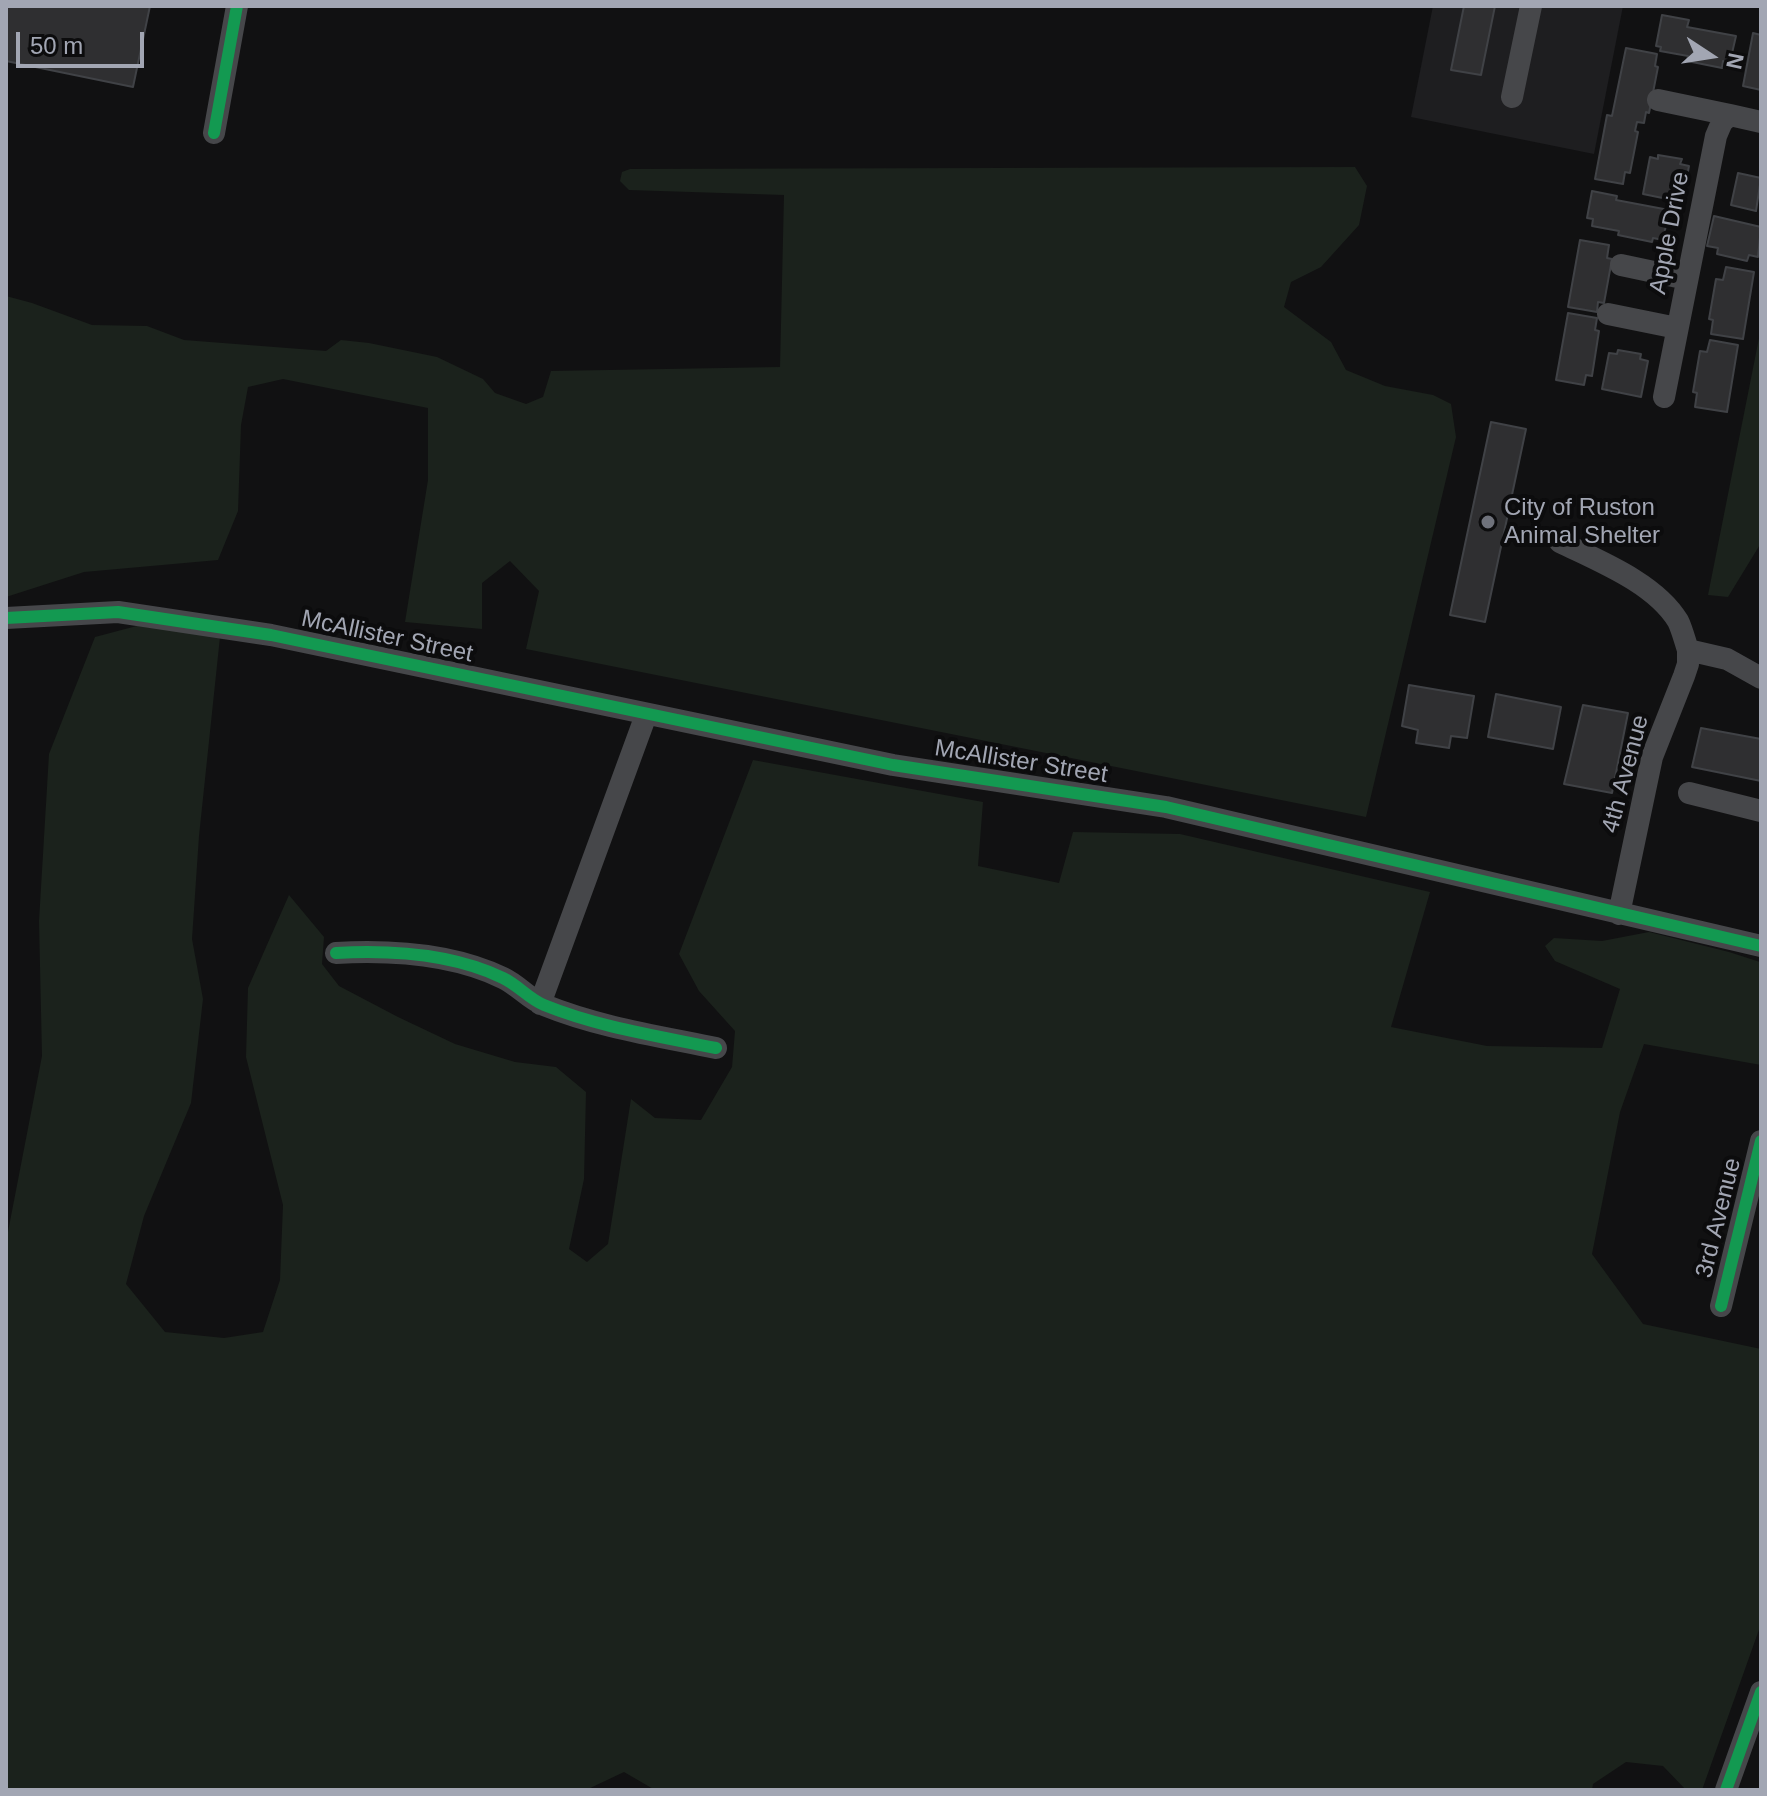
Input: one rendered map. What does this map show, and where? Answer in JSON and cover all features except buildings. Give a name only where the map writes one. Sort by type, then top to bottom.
[{"type":"street","points":[[214,133],[237,6]]},
{"type":"street","points":[[1512,97],[1531,6]]},
{"type":"street","points":[[1658,100],[1761,122]]},
{"type":"street","name":"Apple Drive","points":[[1664,397],[1716,136],[1722,122],[1730,115]]},
{"type":"street","points":[[1621,265],[1687,279]]},
{"type":"street","points":[[1608,314],[1677,328]]},
{"type":"street","points":[[1560,542],[1650,591],[1677,621],[1688,650],[1727,659],[1761,678]]},
{"type":"street","name":"McAllister Street","points":[[6,618],[118,612],[271,635],[893,765],[1166,807],[1761,946]]},
{"type":"street","name":"4th Avenue","points":[[1619,914],[1652,757],[1688,664],[1688,650]]},
{"type":"street","points":[[540,1004],[646,715]]},
{"type":"street","points":[[1689,793],[1761,811]]},
{"type":"street","points":[[336,953],[372,951],[438,957],[504,978],[540,1004],[592,1022],[716,1048]]},
{"type":"street","name":"3rd Avenue","points":[[1721,1306],[1761,1141]]},
{"type":"street","points":[[1726,1790],[1761,1692]]},
{"type":"shaded area","points":[[1433,6],[1623,6],[1594,154],[1411,117]]},
{"type":"shaded area","points":[[1355,167],[1367,186],[1359,225],[1321,267],[1291,282],[1284,307],[1331,342],[1346,370],[1385,386],[1433,395],[1451,404],[1456,437],[1366,817],[526,649],[539,591],[510,561],[482,583],[482,629],[405,622],[428,480],[428,408],[283,379],[248,387],[241,425],[238,511],[218,560],[84,572],[6,597],[6,296],[92,325],[147,326],[184,340],[326,351],[341,340],[437,357],[483,379],[495,393],[526,404],[543,397],[551,371],[780,367],[784,195],[629,190],[620,181],[622,172],[630,169]]},
{"type":"shaded area","points":[[1761,328],[1761,543],[1728,597],[1708,595]]},
{"type":"shaded area","points":[[148,623],[220,637],[199,836],[192,939],[203,999],[191,1103],[144,1216],[126,1284],[165,1332],[224,1338],[263,1332],[280,1280],[283,1205],[246,1057],[248,988],[289,895],[324,937],[322,964],[339,986],[455,1044],[515,1062],[556,1067],[586,1092],[584,1179],[569,1249],[587,1262],[608,1244],[631,1099],[655,1118],[701,1120],[732,1067],[735,1031],[699,991],[679,954],[753,760],[983,802],[978,866],[1059,883],[1073,832],[1180,834],[1430,892],[1391,1027],[1487,1046],[1602,1048],[1620,989],[1555,961],[1545,946],[1554,938],[1602,941],[1649,932],[1760,962],[1761,1065],[1644,1044],[1620,1112],[1592,1254],[1643,1324],[1761,1349],[1761,1624],[1702,1790],[1686,1790],[1663,1766],[1626,1762],[1593,1784],[1592,1790],[655,1790],[624,1772],[586,1790],[6,1790],[6,1242],[42,1056],[39,921],[49,754],[95,637]]},
{"type":"cycle path","points":[[214,133],[237,6]]},
{"type":"cycle path","points":[[6,618],[118,612],[271,635],[893,765],[1166,807],[1761,946]]},
{"type":"cycle path","points":[[336,953],[399,953],[463,964],[503,978],[539,1002],[565,1013],[716,1048]]},
{"type":"cycle path","points":[[1721,1306],[1761,1141]]},
{"type":"cycle path","points":[[1726,1790],[1761,1692]]},
{"type":"place","name":"City of Ruston Animal Shelter","points":[[1488,522]]}]
